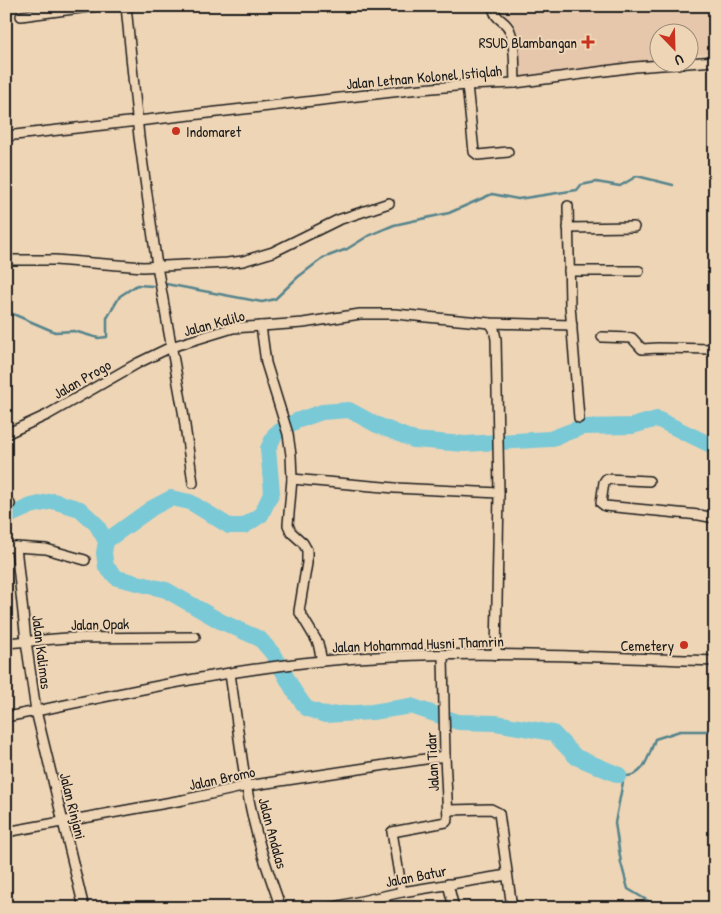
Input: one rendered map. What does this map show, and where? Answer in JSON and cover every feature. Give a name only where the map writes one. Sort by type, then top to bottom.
[{"type":"street","points":[[21,16],[96,6]]},
{"type":"street","name":"Jalan Kalilo","points":[[126,6],[137,122],[157,266],[171,348],[233,328],[303,322],[360,314],[395,314],[490,323],[572,325]]},
{"type":"street","points":[[493,6],[496,17],[506,24],[511,33],[515,83]]},
{"type":"street","name":"Jalan Letnan Kolonel Istiqlah","points":[[6,136],[467,85],[515,83],[635,68],[715,61]]},
{"type":"street","points":[[467,85],[475,154],[482,156],[508,152]]},
{"type":"street","points":[[6,260],[55,260],[111,266],[226,263],[259,257],[293,244],[338,220],[389,203]]},
{"type":"street","points":[[568,206],[569,271],[579,418]]},
{"type":"street","points":[[568,228],[634,227]]},
{"type":"street","points":[[569,271],[638,271]]},
{"type":"street","points":[[490,323],[494,329],[496,339],[499,431],[496,655]]},
{"type":"street","points":[[260,326],[266,363],[288,434],[292,463],[288,525],[290,532],[304,543],[307,550],[300,611],[318,643],[322,661]]},
{"type":"street","points":[[602,337],[634,338],[642,349],[715,349]]},
{"type":"street","points":[[171,348],[183,411],[193,483]]},
{"type":"street","name":"Jalan Progo","points":[[6,434],[47,415],[138,363],[171,348]]},
{"type":"street","points":[[292,479],[395,488],[499,493]]},
{"type":"street","points":[[649,481],[606,479],[600,503],[605,506],[715,518]]},
{"type":"street","points":[[6,547],[46,549],[66,553],[85,560]]},
{"type":"street","name":"Jalan Kalimas","points":[[16,547],[36,711]]},
{"type":"street","name":"Jalan Opak","points":[[6,643],[93,637],[195,637]]},
{"type":"street","name":"Jalan Mohammad Husni Thamrin","points":[[6,717],[148,688],[230,674],[322,661],[384,656],[496,655],[715,661]]},
{"type":"street","name":"Jalan Tidar","points":[[443,656],[448,810],[491,809],[499,813],[512,908]]},
{"type":"street","name":"Jalan Andalas","points":[[230,674],[247,786],[260,848],[281,908]]},
{"type":"street","name":"Jalan Rinjani","points":[[36,711],[84,908]]},
{"type":"street","name":"Jalan Bromo","points":[[6,832],[63,823],[247,786],[445,756]]},
{"type":"street","points":[[402,892],[391,833],[446,822],[448,810]]},
{"type":"street","name":"Jalan Batur","points":[[330,908],[372,903],[402,892],[507,875]]},
{"type":"street","points":[[448,884],[454,908]]},
{"type":"shaded area","name":"RSUD Blambangan","points":[[499,6],[715,6],[715,52],[698,55],[698,22],[648,22],[648,62],[520,81],[516,26],[512,21],[502,17]]},
{"type":"waterway","points":[[166,284],[262,302],[275,299],[298,277],[323,258],[347,249],[368,236],[394,225],[449,213],[492,194],[518,199],[577,190],[581,185],[596,182],[620,186],[637,176],[673,185]]},
{"type":"waterway","points":[[6,311],[55,332],[74,331],[98,338],[107,337],[107,318],[120,296],[137,285],[153,286]]},
{"type":"waterway","points":[[106,541],[152,508],[171,498],[190,502],[229,526],[244,526],[261,515],[272,492],[268,449],[275,434],[296,421],[322,412],[349,410],[375,424],[414,440],[465,444],[550,439],[582,427],[632,426],[657,419],[715,447]]},
{"type":"waterway","points":[[6,517],[31,506],[53,501],[80,509],[96,524],[106,541],[104,553],[106,567],[117,578],[166,590],[220,621],[260,639],[274,655],[306,708],[325,715],[372,712],[411,706],[458,722],[496,723],[553,733],[576,757],[619,775]]},
{"type":"waterway","points":[[619,775],[634,775],[639,771],[647,760],[655,739],[680,731],[715,731]]},
{"type":"waterway","points":[[619,775],[623,782],[615,823],[621,863],[628,889],[660,908]]},
{"type":"place","name":"RSUD Blambangan","points":[[588,42]]},
{"type":"place","name":"Indomaret","points":[[176,131]]},
{"type":"place","name":"Cemetery","points":[[684,645]]}]
